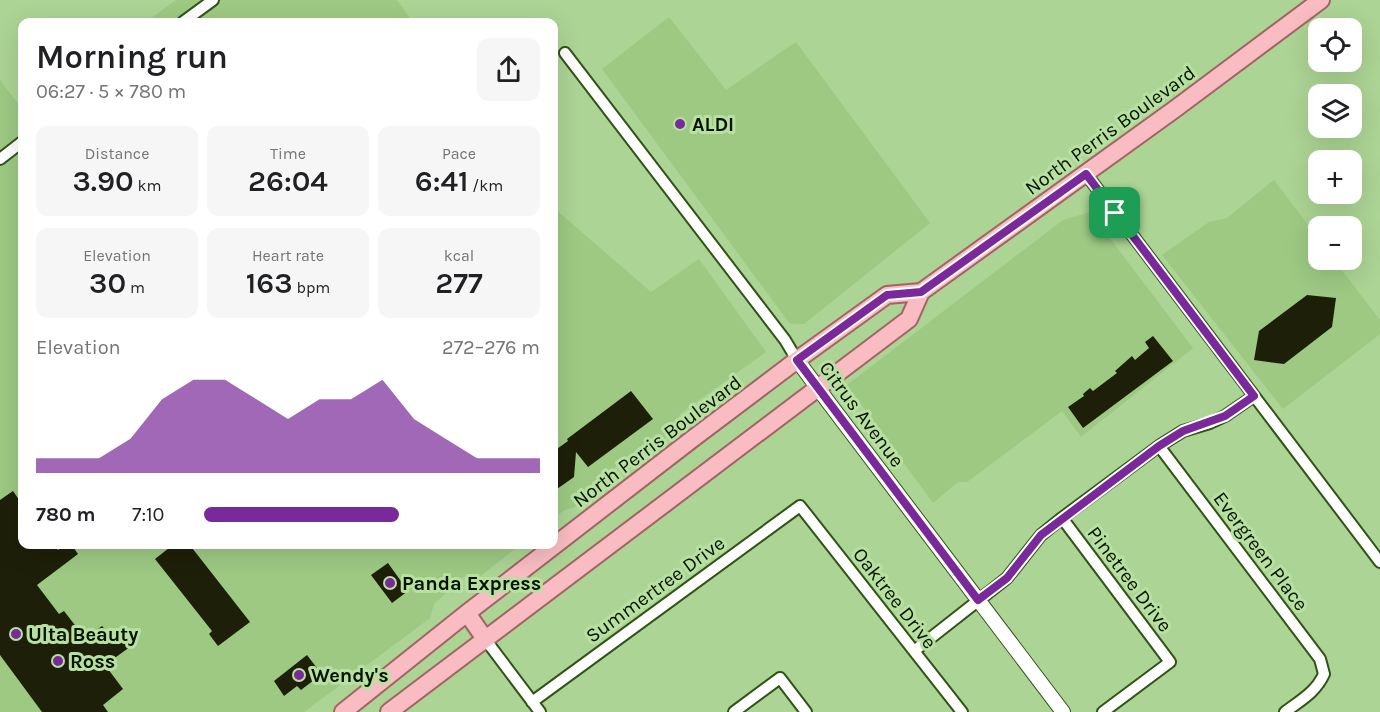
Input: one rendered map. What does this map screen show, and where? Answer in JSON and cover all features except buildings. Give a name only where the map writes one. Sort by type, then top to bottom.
[{"type":"main road","name":"North Perris Boulevard","points":[[558,543],[797,360],[887,295],[921,292],[1086,174],[1321,0]]},
{"type":"main road","points":[[389,712],[909,319],[921,292]]},
{"type":"main road","name":"North Perris Boulevard","points":[[344,712],[466,613],[550,549]]},
{"type":"main road","points":[[466,613],[485,639]]},
{"type":"street","points":[[188,18],[213,0]]},
{"type":"street","name":"Citrus Avenue","points":[[565,53],[785,340],[817,388],[1063,712]]},
{"type":"street","points":[[0,159],[18,145]]},
{"type":"street","points":[[1086,174],[1380,562]]},
{"type":"street","points":[[914,651],[1007,578],[1041,535],[1062,518],[1159,446],[1183,431],[1225,416],[1254,396]]},
{"type":"street","name":"Evergreen Place","points":[[1159,446],[1320,659],[1324,674],[1321,681],[1315,690],[1285,712]]},
{"type":"street","name":"Oaktree Drive","points":[[800,506],[962,712]]},
{"type":"street","name":"Summertree Drive","points":[[532,702],[800,506]]},
{"type":"street","name":"Pinetree Drive","points":[[1062,518],[1170,662],[1103,712]]},
{"type":"street","points":[[485,639],[540,712]]},
{"type":"street","points":[[734,712],[780,678],[806,712]]},
{"type":"shaded area","points":[[176,0],[397,0],[410,18],[151,18]]},
{"type":"shaded area","points":[[669,17],[726,90],[796,42],[930,223],[804,324],[790,324],[602,69]]},
{"type":"shaded area","points":[[0,80],[18,104],[18,549],[515,549],[478,578],[464,577],[434,604],[430,618],[304,712],[0,712]]},
{"type":"shaded area","points":[[1274,180],[1308,225],[1308,270],[1342,270],[1380,320],[1380,334],[1283,409],[1162,255],[1209,222],[1227,218]]},
{"type":"shaded area","points":[[558,211],[651,292],[699,259],[766,352],[681,413],[664,440],[639,459],[617,466],[590,487],[575,507],[558,515]]},
{"type":"shaded area","points":[[1090,212],[1193,348],[1081,437],[1062,411],[967,482],[958,482],[933,503],[847,385],[1063,220]]},
{"type":"place","name":"ALDI","points":[[680,124]]},
{"type":"place","name":"Panda Express","points":[[390,583]]},
{"type":"place","name":"Ulta Beauty","points":[[16,634]]},
{"type":"place","name":"Ross","points":[[58,661]]},
{"type":"place","name":"Wendy's","points":[[299,675]]},
{"type":"route","points":[[1086,174],[1115,213],[1254,396],[1225,416],[1183,431],[1159,446],[1041,535],[1007,578],[978,600],[797,360],[887,295],[921,292],[1086,174]]}]
